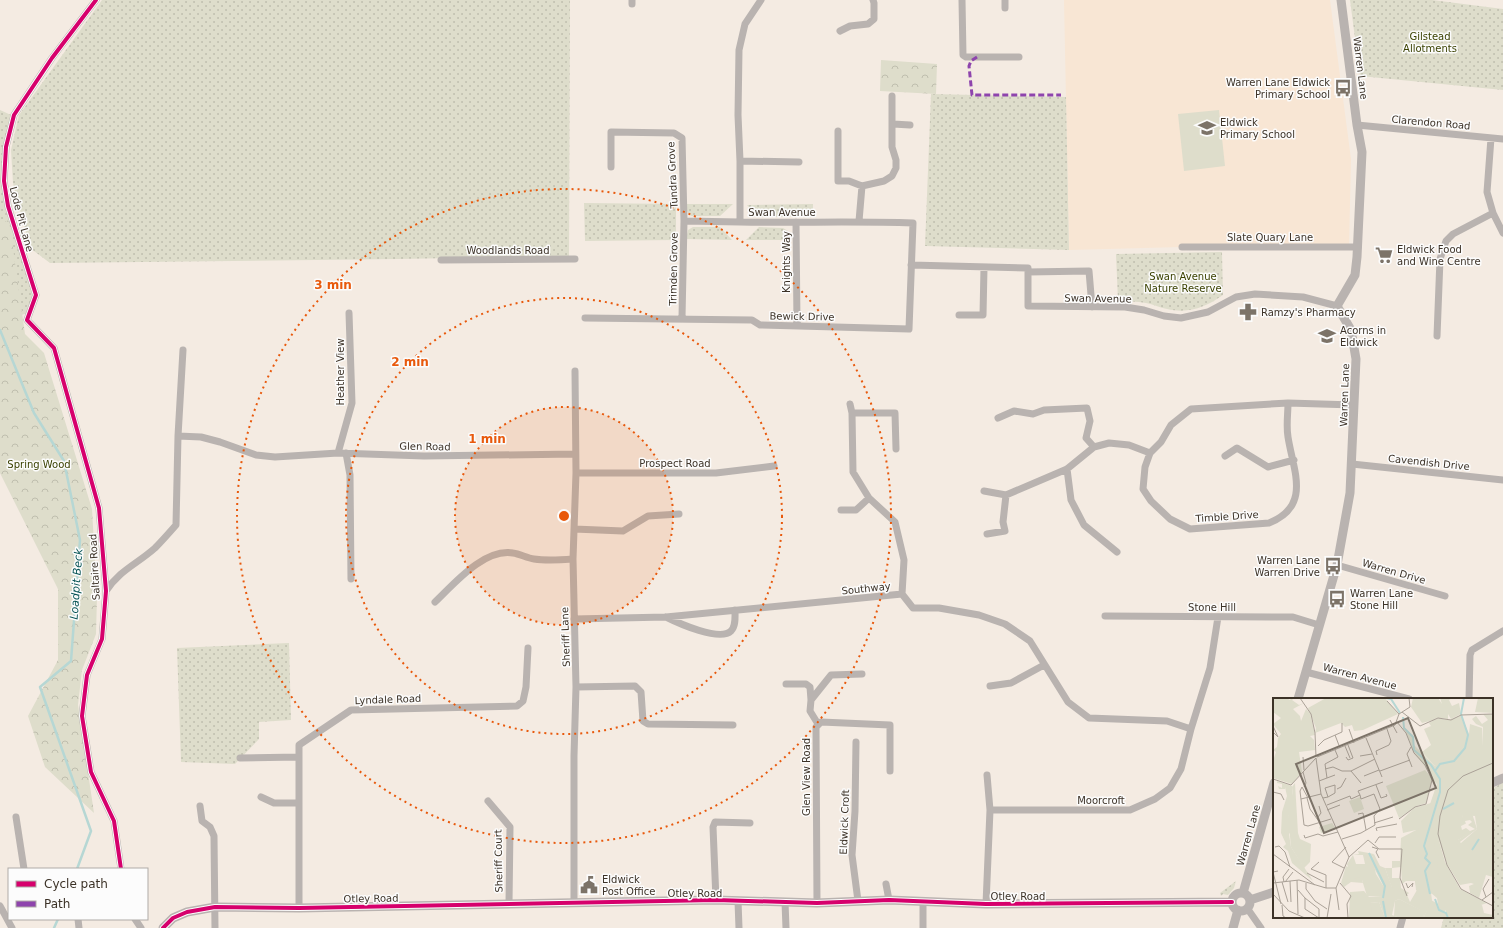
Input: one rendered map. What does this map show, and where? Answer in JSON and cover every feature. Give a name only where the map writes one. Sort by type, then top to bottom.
[{"type":"street","name":"Lode Pit Lane","points":[[27,320],[36,295],[8,206],[4,181],[6,147],[14,115],[52,58],[96,0]]},
{"type":"street","name":"Swan Avenue","points":[[760,0],[745,24],[739,50],[738,115],[740,222],[859,221],[913,223],[911,265]]},
{"type":"street","points":[[840,31],[850,26],[868,24],[874,19],[873,0]]},
{"type":"street","points":[[962,0],[963,55],[966,57],[1019,57]]},
{"type":"street","points":[[1005,0],[1005,8]]},
{"type":"street","name":"Warren Lane","points":[[1298,698],[1337,565],[1350,493],[1352,464],[1356,359],[1351,330],[1337,306],[1355,275],[1358,247],[1362,152],[1357,125],[1341,0]]},
{"type":"street","points":[[838,132],[838,181],[849,181],[862,186],[884,181],[892,176],[896,168],[896,160],[892,147],[892,96]]},
{"type":"street","points":[[893,124],[910,125]]},
{"type":"street","name":"Clarendon Road","points":[[1357,125],[1503,139]]},
{"type":"street","name":"Tundra Grove","points":[[611,167],[611,132],[674,133],[682,138],[684,221]]},
{"type":"street","points":[[1491,138],[1487,192],[1493,213],[1503,233]]},
{"type":"street","points":[[740,161],[799,162]]},
{"type":"street","points":[[859,221],[862,186]]},
{"type":"street","points":[[1437,336],[1440,259],[1446,241],[1453,234],[1493,213]]},
{"type":"street","points":[[684,221],[740,222]]},
{"type":"street","name":"Trimden Grove","points":[[682,318],[684,221]]},
{"type":"street","name":"Knights Way","points":[[796,222],[797,325]]},
{"type":"street","name":"Slate Quary Lane","points":[[1182,246],[1358,247]]},
{"type":"street","name":"Woodlands Road","points":[[441,260],[575,259]]},
{"type":"street","points":[[911,265],[1028,268],[1028,272],[1089,271],[1092,307]]},
{"type":"street","name":"Bewick Drive","points":[[585,318],[752,320],[760,325],[909,329],[911,265]]},
{"type":"street","points":[[959,315],[983,315],[984,268]]},
{"type":"street","name":"Swan Avenue","points":[[1028,272],[1028,306],[1125,307],[1144,310],[1164,316],[1186,318],[1208,312],[1236,297],[1255,294],[1302,297],[1337,306]]},
{"type":"street","name":"Heather View","points":[[338,453],[352,403],[349,313]]},
{"type":"street","name":"Saltaire Road","points":[[27,320],[54,348],[99,508],[106,591],[102,639],[87,675],[82,716],[91,772],[114,821],[121,868]]},
{"type":"street","points":[[106,591],[112,582],[127,568],[154,548],[176,525],[178,436],[183,350]]},
{"type":"street","name":"Sheriff Lane","points":[[574,903],[574,756],[576,687],[573,558],[576,473],[575,371]]},
{"type":"street","name":"Timble Drive","points":[[1288,403],[1288,437],[1294,460],[1297,482],[1294,502],[1288,512],[1279,519],[1269,523],[1190,529],[1170,519],[1151,501],[1143,489],[1145,467],[1150,453],[1161,442],[1171,425],[1191,409],[1288,403],[1354,405]]},
{"type":"street","points":[[850,404],[852,413],[853,472],[870,498],[895,522],[904,560],[902,594]]},
{"type":"street","points":[[998,418],[1014,411],[1033,414],[1044,410],[1087,408],[1090,421],[1086,438],[1094,448]]},
{"type":"street","points":[[852,413],[895,413],[896,449]]},
{"type":"street","name":"Glen Road","points":[[178,436],[201,437],[256,455],[275,457],[338,453],[424,456],[576,454]]},
{"type":"street","points":[[984,491],[1006,495],[1067,469],[1094,448],[1109,443],[1129,445],[1150,453]]},
{"type":"street","points":[[1225,456],[1237,448],[1268,467],[1294,460]]},
{"type":"street","points":[[346,453],[350,475],[351,579]]},
{"type":"street","name":"Cavendish Drive","points":[[1352,464],[1503,480]]},
{"type":"street","name":"Prospect Road","points":[[576,473],[716,473],[774,466]]},
{"type":"street","points":[[1067,469],[1071,500],[1084,525],[1117,552]]},
{"type":"street","points":[[987,534],[1005,531],[1003,522],[1006,495]]},
{"type":"street","points":[[841,510],[856,510],[870,498]]},
{"type":"street","points":[[574,529],[623,530],[648,516],[679,514]]},
{"type":"street","points":[[435,602],[473,566],[484,559],[499,554],[512,553],[532,559],[547,561],[573,558]]},
{"type":"street","name":"Warren Drive","points":[[1337,565],[1445,596]]},
{"type":"street","name":"Southway","points":[[574,619],[666,617],[902,594],[913,608],[939,608],[979,615],[1005,624],[1030,640],[1068,702],[1089,718],[1167,721],[1191,729]]},
{"type":"street","name":"Southway","points":[[666,617],[687,626],[720,636],[726,635],[730,632],[735,621],[735,610]]},
{"type":"street","name":"Stone Hill","points":[[1105,616],[1293,617],[1319,625]]},
{"type":"street","name":"Moorcroft","points":[[990,810],[1130,810],[1155,799],[1170,788],[1182,769],[1191,729],[1210,668],[1218,617]]},
{"type":"street","points":[[1469,698],[1470,655],[1472,650],[1503,631]]},
{"type":"street","name":"Lyndale Road","points":[[299,908],[299,745],[351,710],[517,706],[523,701],[526,687],[528,648]]},
{"type":"street","points":[[990,686],[1011,683],[1044,664]]},
{"type":"street","name":"Warren Avenue","points":[[1306,672],[1405,698]]},
{"type":"street","points":[[811,700],[831,675],[862,674]]},
{"type":"street","points":[[786,684],[806,684],[810,686],[810,711],[818,724]]},
{"type":"street","points":[[576,687],[634,686],[641,692],[643,721],[648,724],[733,724]]},
{"type":"street","name":"Glen View Road","points":[[817,903],[816,727],[821,722],[890,725],[890,771]]},
{"type":"street","name":"Eldwick Croft","points":[[856,742],[855,811],[852,855],[858,901]]},
{"type":"street","points":[[240,758],[299,757]]},
{"type":"street","points":[[986,904],[990,810],[988,776]]},
{"type":"street","points":[[1493,783],[1503,778]]},
{"type":"street","name":"Warren Lane","points":[[1247,900],[1273,787]]},
{"type":"street","points":[[261,798],[274,803],[299,803]]},
{"type":"street","name":"Sheriff Court","points":[[488,801],[510,827],[509,903]]},
{"type":"street","points":[[200,806],[202,821],[210,827],[214,836],[216,928]]},
{"type":"street","points":[[16,817],[24,868]]},
{"type":"street","points":[[716,900],[713,827],[715,822],[750,823]]},
{"type":"street","points":[[886,884],[889,900]]},
{"type":"street","points":[[1233,928],[1235,895],[1247,900],[1273,892]]},
{"type":"street","name":"Otley Road","points":[[163,928],[173,918],[187,912],[215,907],[299,908],[716,900],[817,903],[889,900],[986,904],[1235,906],[1243,911],[1247,900]]},
{"type":"street","points":[[1247,900],[1261,928]]},
{"type":"street","points":[[738,901],[739,928]]},
{"type":"street","points":[[785,902],[786,928]]},
{"type":"street","points":[[923,902],[923,928]]},
{"type":"street","points":[[0,906],[8,916]]},
{"type":"street","points":[[1400,928],[1403,918]]},
{"type":"street","points":[[136,920],[142,928]]},
{"type":"shaded area","name":"Eldwick Primary School","points":[[1064,0],[1330,0],[1351,159],[1349,247],[1182,247],[1069,250]]},
{"type":"green space","points":[[102,0],[570,0],[569,256],[50,263],[30,248],[13,183],[11,150],[19,115]]},
{"type":"green space","name":"Gilstead Allotments","points":[[1350,0],[1432,0],[1503,9],[1503,90],[1360,76]]},
{"type":"green space","points":[[881,60],[937,64],[936,94],[880,91]]},
{"type":"green space","points":[[931,94],[1066,97],[1069,250],[925,246]]},
{"type":"green space","points":[[0,110],[11,115],[4,191],[33,291],[33,302],[31,309],[25,314],[21,315],[0,290]]},
{"type":"green space","points":[[1219,110],[1225,166],[1184,171],[1178,114]]},
{"type":"green space","points":[[584,203],[676,204],[676,240],[585,241]]},
{"type":"green space","points":[[686,204],[733,204],[720,216],[691,216],[686,210]]},
{"type":"green space","points":[[813,204],[813,216],[759,217],[747,205]]},
{"type":"green space","name":"Spring Wood","points":[[9,220],[25,334],[44,353],[92,509],[97,597],[96,634],[82,670],[78,705],[94,813],[45,767],[28,716],[58,660],[58,589],[0,473],[0,224]]},
{"type":"green space","points":[[693,227],[720,227],[732,240],[686,239],[688,230]]},
{"type":"green space","points":[[759,227],[783,228],[788,231],[790,236],[787,240],[746,240]]},
{"type":"green space","name":"Swan Avenue Nature Reserve","points":[[1222,252],[1223,295],[1204,306],[1183,311],[1164,308],[1143,302],[1118,301],[1116,254]]},
{"type":"green space","points":[[289,643],[291,720],[259,722],[259,739],[235,764],[181,762],[177,648]]},
{"type":"green space","points":[[1503,782],[1503,928],[1441,928],[1444,918],[1493,918],[1493,788]]},
{"type":"green space","points":[[1236,881],[1234,888],[1228,895],[1223,894],[1221,896],[1220,893]]},
{"type":"waterway","name":"Loadpit Beck","points":[[0,330],[34,413],[64,461],[80,540],[71,661],[40,687],[91,831],[77,868]]},
{"type":"waterway","points":[[54,928],[58,920]]},
{"type":"marked path","points":[[977,57],[971,61],[969,66],[972,95],[1061,95]]},
{"type":"cycle path","points":[[96,0],[52,58],[14,115],[6,147],[4,181],[8,206],[36,295],[27,320],[54,348],[99,508],[106,591],[102,639],[87,675],[82,716],[91,772],[114,821],[121,868]]},
{"type":"cycle path","points":[[163,928],[173,918],[187,912],[215,907],[299,908],[716,900],[817,903],[889,900],[986,904],[1232,902]]},
{"type":"place","name":"Warren Lane Eldwick Primary School","points":[[1343,88]]},
{"type":"place","name":"Eldwick Primary School","points":[[1207,128]]},
{"type":"place","name":"Eldwick Food and Wine Centre","points":[[1384,255]]},
{"type":"place","name":"Ramzy's Pharmacy","points":[[1248,312]]},
{"type":"place","name":"Acorns in Eldwick","points":[[1327,336]]},
{"type":"place","name":"Warren Lane Warren Drive","points":[[1333,566]]},
{"type":"place","name":"Warren Lane Stone Hill","points":[[1337,599]]},
{"type":"place","name":"Eldwick Post Office","points":[[589,885]]}]
